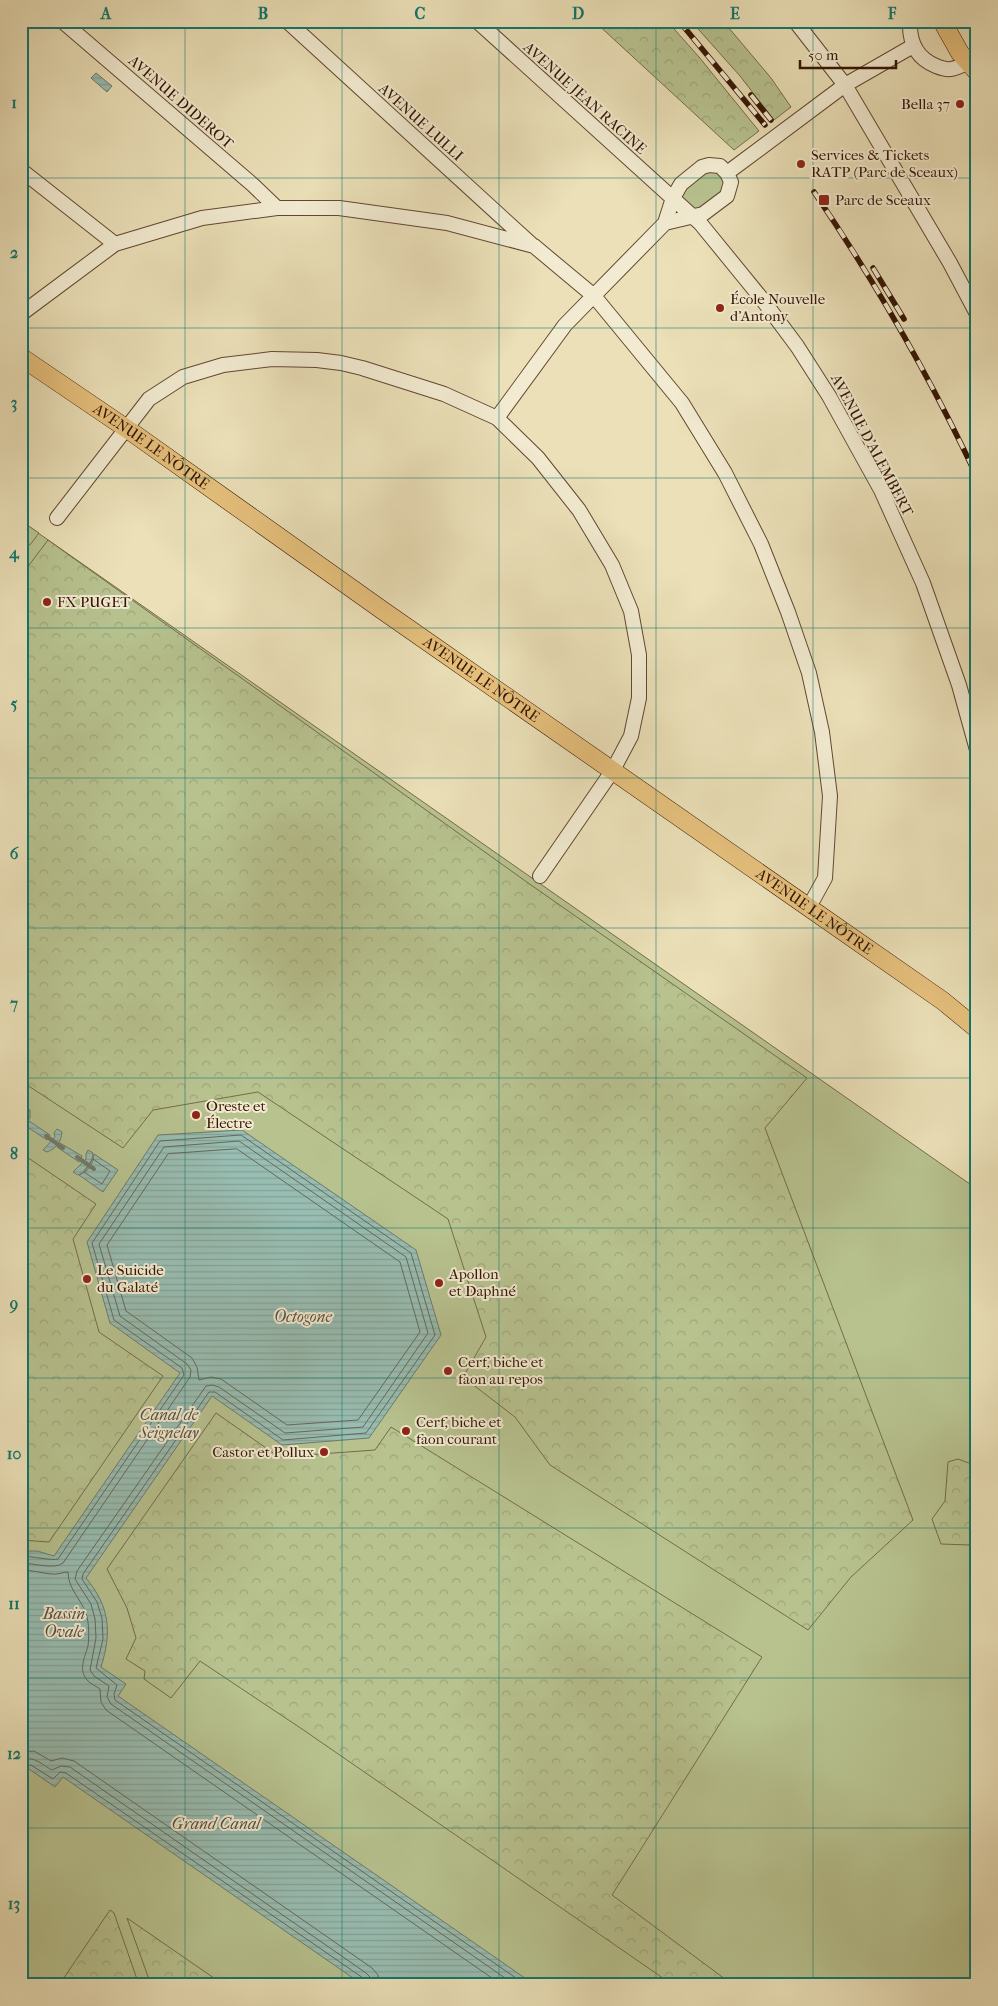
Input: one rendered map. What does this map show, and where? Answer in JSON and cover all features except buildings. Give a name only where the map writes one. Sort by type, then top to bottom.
[{"type":"main road","points":[[942,21],[970,61]]},
{"type":"main road","name":"AVENUE LE NÔTRE","points":[[21,357],[943,1001],[977,1028]]},
{"type":"main road","name":"AVENUE LE NÔTRE","points":[[943,1001],[977,1018]]},
{"type":"street","name":"AVENUE DIDEROT","points":[[62,21],[253,184],[277,208]]},
{"type":"street","name":"AVENUE LULLI","points":[[287,21],[534,246],[594,296],[682,403],[725,473],[761,544],[788,612],[808,673],[820,724],[830,796],[825,878],[809,907]]},
{"type":"street","name":"AVENUE JEAN RACINE","points":[[477,21],[672,198]]},
{"type":"street","points":[[795,21],[845,85],[950,263],[977,314]]},
{"type":"street","points":[[910,21],[913,46],[919,56],[928,63],[942,69],[953,69],[970,61]]},
{"type":"street","points":[[728,173],[845,85],[913,46]]},
{"type":"street","points":[[497,418],[565,325],[664,223],[672,198],[681,184],[702,168],[715,165],[728,173],[731,182],[726,196],[703,214],[664,223]]},
{"type":"street","points":[[21,170],[115,244]]},
{"type":"street","points":[[672,198],[691,216]]},
{"type":"street","points":[[21,314],[115,244],[202,218],[277,208],[339,208],[447,223],[534,246]]},
{"type":"street","name":"AVENUE D'ALEMBERT","points":[[691,216],[700,223],[762,299],[797,346],[829,396],[881,490],[923,584],[959,685],[977,750]]},
{"type":"street","points":[[57,518],[149,399],[183,377],[224,365],[272,359],[317,360],[362,368],[444,394],[497,418],[538,458],[579,510],[612,565],[631,611],[639,654],[639,698],[631,736],[613,770],[540,876]]},
{"type":"green space","points":[[594,21],[667,21],[759,131],[734,150]]},
{"type":"green space","points":[[691,21],[723,21],[771,78],[791,107],[774,120],[740,76]]},
{"type":"green space","points":[[706,170],[719,173],[725,182],[724,190],[704,209],[694,210],[681,197],[681,191]]},
{"type":"green space","points":[[21,521],[977,1189],[977,1985],[21,1985]]},
{"type":"green space","points":[[21,521],[39,533],[29,546],[21,550]]},
{"type":"green space","points":[[48,540],[531,885],[807,1078],[765,1128],[913,1520],[851,1577],[808,1630],[550,1465],[515,1417],[463,1377],[486,1337],[448,1219],[258,1092],[153,1110],[123,1148],[21,1081],[21,572],[23,573]]},
{"type":"green space","points":[[21,1153],[96,1204],[73,1239],[99,1332],[163,1376],[49,1542],[21,1540]]},
{"type":"green space","points":[[216,1413],[279,1457],[375,1450],[391,1427],[762,1657],[612,1895],[733,1985],[673,1985],[302,1729],[200,1661],[171,1698],[144,1679],[145,1671],[126,1659],[136,1638],[127,1608],[107,1569]]},
{"type":"green space","points":[[958,1459],[977,1466],[977,1504],[969,1507],[977,1524],[969,1545],[941,1544],[932,1519],[945,1501],[948,1462]]},
{"type":"green space","points":[[110,1910],[114,1913],[139,1985],[59,1985]]},
{"type":"green space","points":[[127,1918],[224,1985],[151,1985]]},
{"type":"water","points":[[96,73],[112,86],[107,92],[91,78]]},
{"type":"water","points":[[26,1107],[30,1110],[30,1118],[21,1129],[21,1119]]},
{"type":"water","points":[[29,1121],[50,1135],[47,1140],[26,1126]]},
{"type":"water","points":[[57,1129],[62,1132],[58,1144],[47,1152],[43,1150],[55,1137],[54,1133]]},
{"type":"water","points":[[242,1130],[416,1250],[441,1335],[369,1438],[282,1445],[212,1396],[86,1578],[100,1599],[107,1620],[107,1642],[101,1667],[126,1684],[118,1696],[535,1985],[363,1985],[63,1777],[55,1787],[29,1769],[21,1776],[21,1551],[37,1551],[54,1556],[180,1373],[110,1323],[87,1242],[158,1135]]},
{"type":"water","points":[[60,1143],[82,1156],[79,1162],[57,1147]]},
{"type":"water","points":[[88,1150],[93,1153],[92,1160],[87,1169],[78,1175],[73,1172],[86,1159]]},
{"type":"water","points":[[94,1154],[118,1170],[103,1192],[79,1175],[90,1167]]},
{"type":"waterway","points":[[46,1136],[63,1148]]},
{"type":"waterway","points":[[77,1157],[94,1169]]},
{"type":"railway","points":[[679,21],[765,125]]},
{"type":"railway","points":[[751,95],[771,120]]},
{"type":"railway","points":[[814,192],[859,261],[901,331],[977,477]]},
{"type":"railway","points":[[873,268],[904,319]]},
{"type":"place","name":"Bella 37","points":[[960,104]]},
{"type":"place","name":"Services & Tickets RATP (Parc de Sceaux)","points":[[801,164]]},
{"type":"place","name":"Parc de Sceaux","points":[[824,200]]},
{"type":"place","name":"École Nouvelle d'Antony","points":[[720,308]]},
{"type":"place","name":"FX PUGET","points":[[47,602]]},
{"type":"place","name":"Oreste et Électre","points":[[196,1115]]},
{"type":"place","name":"Le Suicide du Galaté","points":[[87,1279]]},
{"type":"place","name":"Apollon et Daphné","points":[[439,1283]]},
{"type":"place","name":"Cerf, biche et faon au repos","points":[[448,1371]]},
{"type":"place","name":"Cerf, biche et faon courant","points":[[406,1431]]},
{"type":"place","name":"Castor et Pollux","points":[[324,1452]]},
{"type":"water label","name":"Octogone","points":[[303,1316]]},
{"type":"water label","name":"Canal de Seignelay","points":[[169,1423]]},
{"type":"water label","name":"Bassin Ovale","points":[[64,1622]]},
{"type":"water label","name":"Grand Canal","points":[[216,1823]]}]
